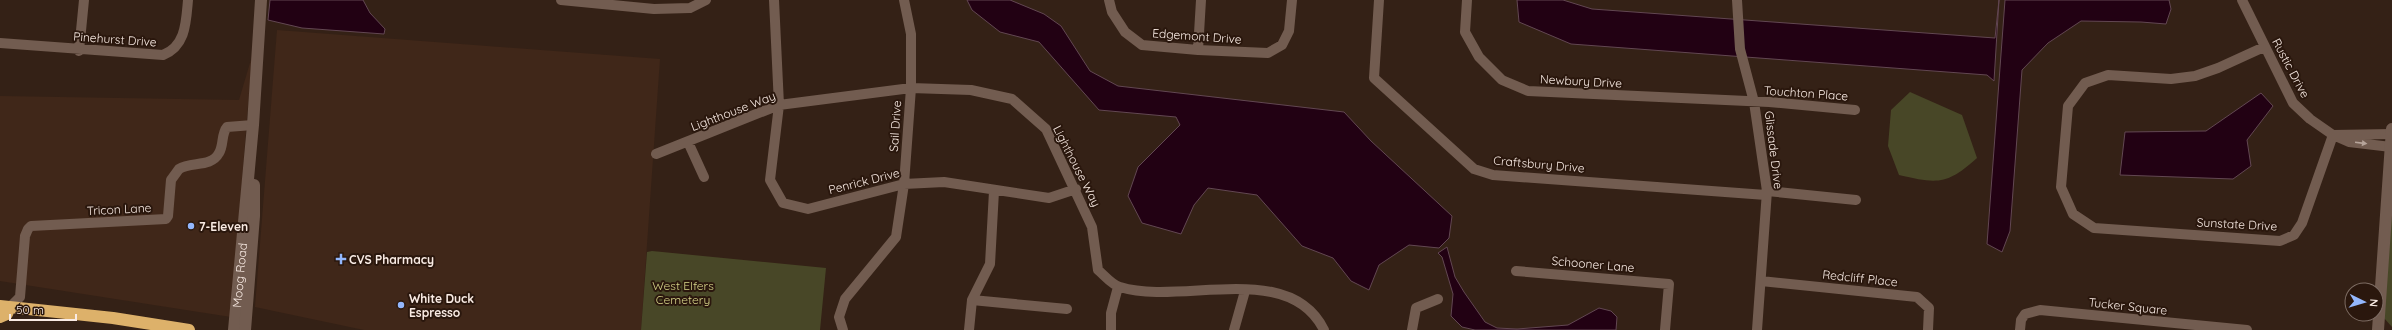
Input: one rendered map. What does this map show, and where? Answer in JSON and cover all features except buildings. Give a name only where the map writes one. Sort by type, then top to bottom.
[{"type":"highway","points":[[0,317],[6,314],[5,306],[113,318],[189,330]]},
{"type":"street","points":[[79,51],[84,0]]},
{"type":"street","name":"Pinehurst Drive","points":[[0,43],[79,51],[155,56],[170,52],[176,48],[183,36],[188,0]]},
{"type":"street","name":"Moog Road","points":[[234,330],[253,125],[261,0]]},
{"type":"street","points":[[561,0],[690,8],[706,0]]},
{"type":"street","name":"Penrick Drive","points":[[774,0],[779,105],[770,180],[783,203],[808,209],[904,184],[944,182],[994,191],[1049,198],[1076,189]]},
{"type":"street","name":"Sail Drive","points":[[843,330],[839,317],[845,300],[896,237],[904,184],[911,88],[911,34],[904,0]]},
{"type":"street","name":"Edgemont Drive","points":[[1109,0],[1112,12],[1124,32],[1142,45],[1198,50],[1268,53],[1282,46],[1289,31],[1292,0]]},
{"type":"street","points":[[1198,50],[1201,0]]},
{"type":"street","name":"Craftsbury Drive","points":[[1379,0],[1374,78],[1474,169],[1493,175],[1767,193]]},
{"type":"street","name":"Newbury Drive","points":[[1467,0],[1465,32],[1479,57],[1502,80],[1528,91],[1754,102]]},
{"type":"street","name":"Glissade Drive","points":[[1737,0],[1740,49],[1754,102],[1767,193],[1757,330]]},
{"type":"street","name":"Rustic Drive","points":[[2242,0],[2293,103],[2310,120],[2333,135],[2349,142],[2391,147]]},
{"type":"street","name":"Sunstate Drive","points":[[2264,47],[2218,68],[2195,76],[2171,79],[2108,74],[2085,83],[2068,106],[2061,187],[2073,214],[2083,223],[2094,228],[2280,241],[2294,235],[2302,223],[2333,135]]},
{"type":"street","name":"Lighthouse Way","points":[[656,154],[779,105],[911,88],[971,90],[1012,99],[1046,129],[1076,189],[1092,227],[1098,270],[1118,287]]},
{"type":"street","name":"Touchton Place","points":[[1754,102],[1855,110]]},
{"type":"street","name":"Moog Road","points":[[245,330],[254,216],[253,125]]},
{"type":"street","name":"Tricon Lane","points":[[5,306],[20,296],[25,236],[31,226],[166,219],[168,216],[171,180],[179,169],[213,160],[219,154],[223,133],[227,127],[253,125]]},
{"type":"street","points":[[2378,330],[2392,129]]},
{"type":"street","points":[[2333,135],[2392,134]]},
{"type":"street","name":"Lighthouse Way","points":[[688,142],[704,177]]},
{"type":"street","points":[[969,330],[972,300],[990,264],[994,191]]},
{"type":"street","points":[[1767,193],[1856,200]]},
{"type":"street","name":"Schooner Lane","points":[[1516,271],[1669,284],[1665,330]]},
{"type":"street","name":"Redcliff Place","points":[[1761,281],[1918,297],[1929,308],[1928,330]]},
{"type":"street","points":[[1111,330],[1111,313],[1118,287],[1141,291],[1267,290],[1292,297],[1318,317],[1324,330]]},
{"type":"street","points":[[1234,330],[1245,291]]},
{"type":"street","points":[[1412,330],[1416,308],[1438,299]]},
{"type":"street","points":[[972,300],[1067,309]]},
{"type":"street","name":"Tucker Square","points":[[2020,330],[2021,320],[2025,314],[2040,310],[2247,330]]},
{"type":"shaded area","points":[[270,0],[363,0],[370,13],[385,29],[384,34],[302,28],[268,20]]},
{"type":"shaded area","points":[[967,0],[1010,0],[1044,14],[1061,26],[1090,71],[1118,86],[1344,112],[1371,141],[1452,216],[1449,238],[1439,248],[1409,245],[1379,265],[1369,290],[1351,281],[1333,258],[1302,246],[1257,195],[1208,188],[1194,205],[1181,234],[1142,223],[1128,196],[1138,167],[1180,125],[1176,117],[1099,110],[1039,42],[1000,32],[972,10]]},
{"type":"shaded area","points":[[1517,0],[1563,0],[1592,9],[1995,38],[1999,0],[1994,81],[1987,75],[1571,44],[1519,22]]},
{"type":"shaded area","points":[[2005,0],[2169,0],[2171,9],[2166,24],[2081,21],[2048,43],[2022,70],[2010,231],[2002,252],[1987,244]]},
{"type":"shaded area","points":[[277,30],[660,59],[641,330],[364,330],[255,307]]},
{"type":"shaded area","points":[[252,56],[231,317],[0,281],[0,96],[239,100]]},
{"type":"shaded area","points":[[2261,93],[2273,106],[2247,140],[2251,166],[2233,179],[2120,175],[2125,132],[2206,131]]},
{"type":"shaded area","points":[[1447,247],[1455,277],[1464,292],[1485,322],[1497,328],[1517,329],[1568,325],[1599,308],[1611,311],[1617,317],[1616,330],[1475,330],[1462,327],[1451,316],[1453,294],[1442,257],[1438,253]]},
{"type":"green space","points":[[1910,92],[1962,115],[1977,158],[1967,167],[1949,178],[1933,181],[1899,175],[1888,146],[1891,110]]},
{"type":"green space","points":[[2392,205],[2392,327],[2384,318]]},
{"type":"green space","name":"West Elfers Cemetery","points":[[652,251],[826,268],[820,330],[641,330],[647,252]]},
{"type":"place","name":"7-Eleven","points":[[191,226]]},
{"type":"place","name":"CVS Pharmacy","points":[[341,259]]},
{"type":"place","name":"White Duck Espresso","points":[[401,305]]}]
